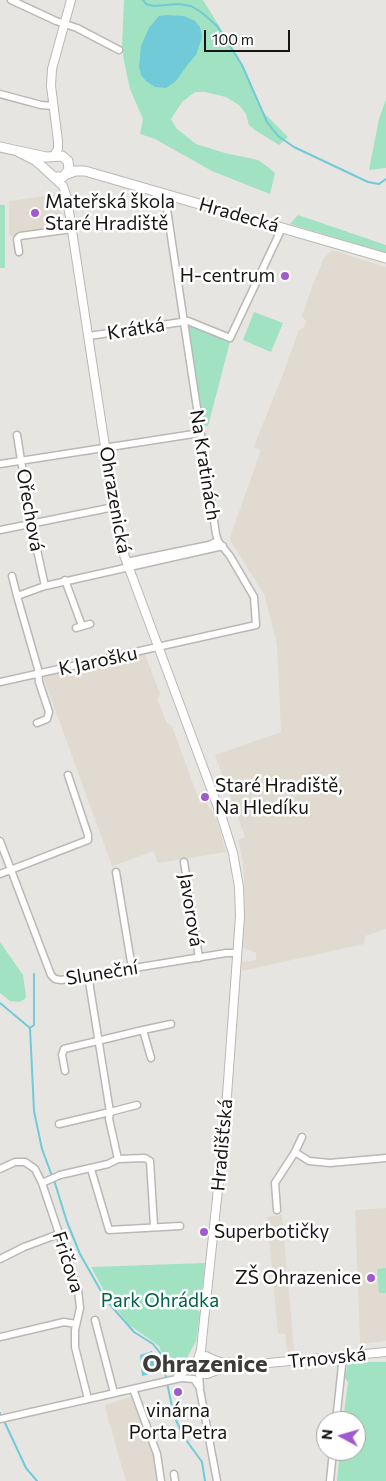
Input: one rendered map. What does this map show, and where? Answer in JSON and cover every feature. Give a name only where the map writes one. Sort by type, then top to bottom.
[{"type":"main road","points":[[0,148],[46,157],[60,155],[67,160],[69,166],[66,174],[58,178],[51,175],[35,160],[19,152]]},
{"type":"main road","points":[[51,175],[47,166],[49,159],[54,156]]},
{"type":"main road","name":"Hradecká","points":[[67,160],[91,173]]},
{"type":"main road","name":"Hradecká","points":[[66,174],[79,171],[91,173],[386,258]]},
{"type":"street","points":[[11,0],[77,28],[119,50]]},
{"type":"street","points":[[67,160],[58,132],[51,86],[52,68],[71,0]]},
{"type":"street","points":[[0,94],[41,105],[53,106]]},
{"type":"street","points":[[54,156],[58,150],[58,132]]},
{"type":"street","name":"Ohrazenická","points":[[66,174],[67,198],[118,534],[127,565],[222,818],[233,853],[239,887],[240,916],[237,953]]},
{"type":"street","name":"Ohrazenická","points":[[51,175],[62,184],[67,198]]},
{"type":"street","name":"Na Kratinách","points":[[158,647],[256,625],[254,598],[220,544],[183,322],[166,202],[167,195]]},
{"type":"street","points":[[183,322],[192,322],[226,337],[232,337],[282,228]]},
{"type":"street","points":[[19,252],[17,241],[19,237],[72,229]]},
{"type":"street","name":"Krátká","points":[[88,336],[183,322]]},
{"type":"street","points":[[0,464],[200,433]]},
{"type":"street","name":"Ořechová","points":[[18,435],[31,523],[45,586]]},
{"type":"street","points":[[0,530],[114,507]]},
{"type":"street","points":[[17,596],[64,580],[206,545],[220,544]]},
{"type":"street","name":"Ořechová","points":[[12,576],[38,674]]},
{"type":"street","points":[[64,580],[79,627],[90,624]]},
{"type":"street","name":"K Jarošku","points":[[0,682],[158,647]]},
{"type":"street","name":"K Jarošku","points":[[37,723],[47,720],[49,715],[38,680],[38,674]]},
{"type":"street","points":[[0,874],[88,840],[68,775]]},
{"type":"street","name":"Sluneční","points":[[0,841],[53,978],[61,980],[237,953]]},
{"type":"street","name":"Javorová","points":[[184,862],[199,958]]},
{"type":"street","points":[[116,872],[132,968]]},
{"type":"street","name":"Hradišťská","points":[[197,1360],[201,1350],[225,1123],[237,953]]},
{"type":"street","points":[[88,975],[100,1041],[110,1112],[109,1119],[118,1159]]},
{"type":"street","points":[[65,1071],[62,1050],[171,1024]]},
{"type":"street","points":[[143,1030],[151,1058]]},
{"type":"street","points":[[59,1124],[137,1105]]},
{"type":"street","points":[[277,1210],[275,1183],[295,1152],[302,1137]]},
{"type":"street","points":[[295,1152],[309,1161],[320,1163],[386,1158]]},
{"type":"street","points":[[42,1183],[60,1175],[91,1169],[118,1159],[145,1158],[150,1161],[154,1226]]},
{"type":"street","name":"Fričova","points":[[0,1169],[18,1161],[25,1162],[35,1169],[42,1183],[80,1300],[75,1347],[88,1399]]},
{"type":"street","points":[[91,1169],[109,1230],[180,1226]]},
{"type":"street","points":[[0,1258],[59,1234]]},
{"type":"street","name":"Hradišťská","points":[[205,1311],[205,1338],[207,1350],[211,1358]]},
{"type":"street","points":[[95,1320],[114,1393]]},
{"type":"street","points":[[0,1337],[59,1322],[76,1324]]},
{"type":"street","name":"Trnovská","points":[[210,1372],[220,1369],[386,1352]]},
{"type":"street","points":[[173,1379],[188,1370],[197,1360],[205,1355],[211,1358],[214,1367],[204,1384],[203,1402]]},
{"type":"street","points":[[337,1411],[343,1356]]},
{"type":"street","name":"Trnovská","points":[[211,1358],[224,1363],[269,1364]]},
{"type":"street","points":[[197,1360],[196,1366],[199,1372],[216,1481]]},
{"type":"street","points":[[0,1419],[199,1372],[203,1374],[210,1372]]},
{"type":"street","points":[[173,1379],[191,1378],[200,1388]]},
{"type":"street","points":[[133,1389],[157,1454],[161,1481]]},
{"type":"street","points":[[330,1481],[332,1461]]},
{"type":"shaded area","name":"Mateřská škola Staré Hradiště","points":[[59,194],[63,225],[61,228],[9,236],[9,201]]},
{"type":"shaded area","points":[[332,250],[386,267],[386,929],[365,936],[364,944],[242,971],[242,962],[256,960],[256,953],[242,947],[245,899],[243,863],[238,840],[245,837],[215,755],[281,732],[277,644],[264,594],[231,542],[230,537],[261,450],[254,447],[299,330],[304,327],[306,321],[302,316],[312,287],[324,258]]},
{"type":"shaded area","points":[[145,654],[160,694],[157,699],[167,723],[172,726],[200,803],[206,801],[209,808],[213,811],[226,852],[158,863],[154,851],[112,866],[43,676]]},
{"type":"shaded area","name":"ZŠ Ohrazenice","points":[[386,1208],[386,1341],[360,1344],[355,1210]]},
{"type":"shaded area","points":[[282,1215],[294,1350],[287,1351],[285,1334],[278,1333],[267,1217]]},
{"type":"shaded area","points":[[133,1396],[154,1453],[158,1481],[126,1481],[105,1405]]},
{"type":"green space","points":[[124,0],[203,0],[239,58],[260,109],[288,137],[279,145],[249,125],[246,114],[239,105],[226,97],[205,92],[195,92],[182,102],[171,119],[176,128],[196,144],[258,160],[268,167],[275,173],[270,194],[212,171],[155,139],[140,134],[143,119],[130,89],[122,46]]},
{"type":"green space","points":[[386,99],[386,168],[369,170],[379,119]]},
{"type":"green space","points":[[0,205],[5,205],[5,268],[0,268]]},
{"type":"green space","points":[[298,215],[386,245],[386,253],[290,224]]},
{"type":"green space","points":[[254,312],[283,323],[271,352],[243,340]]},
{"type":"green space","points":[[188,322],[230,342],[208,426],[202,425],[186,324]]},
{"type":"green space","points":[[0,942],[23,975],[26,996],[25,999],[19,1002],[10,1001],[0,993]]},
{"type":"green space","name":"Park Ohrádka","points":[[205,1263],[201,1302],[196,1309],[200,1312],[196,1341],[182,1367],[178,1371],[168,1373],[159,1346],[128,1324],[107,1296],[91,1267]]},
{"type":"green space","points":[[386,1268],[386,1293],[379,1293],[377,1269]]},
{"type":"green space","points":[[348,1362],[386,1362],[386,1481],[337,1481],[339,1461],[366,1461],[366,1411],[344,1411],[348,1382],[345,1378]]},
{"type":"water","points":[[159,16],[184,16],[195,21],[200,27],[202,37],[196,55],[176,81],[166,88],[155,87],[146,81],[141,75],[139,67],[141,46],[149,28]]},
{"type":"water","points":[[152,1351],[157,1372],[142,1376],[140,1355]]},
{"type":"waterway","points":[[143,0],[146,4],[154,6],[179,4],[191,6],[217,26],[242,65],[267,122],[278,136],[294,147],[368,182],[379,184],[386,179]]},
{"type":"waterway","points":[[30,1028],[34,1025],[34,974]]},
{"type":"waterway","points":[[0,1003],[30,1028],[34,1111],[42,1149],[52,1176]]},
{"type":"waterway","points":[[54,1180],[67,1222],[80,1254],[106,1300],[134,1332],[153,1344],[161,1354],[174,1416],[184,1437],[202,1462],[205,1481]]},
{"type":"waterway","points":[[5,1423],[26,1468],[37,1481]]},
{"type":"place","name":"Mateřská škola Staré Hradiště","points":[[35,213]]},
{"type":"place","name":"H-centrum","points":[[285,276]]},
{"type":"place","name":"Staré Hradiště, Na Hledíku","points":[[205,797]]},
{"type":"place","name":"Superbotičky","points":[[204,1232]]},
{"type":"place","name":"ZŠ Ohrazenice","points":[[371,1278]]},
{"type":"place","name":"vinárna Porta Petra","points":[[178,1392]]},
{"type":"district","name":"Ohrazenice","points":[[205,1364]]}]
